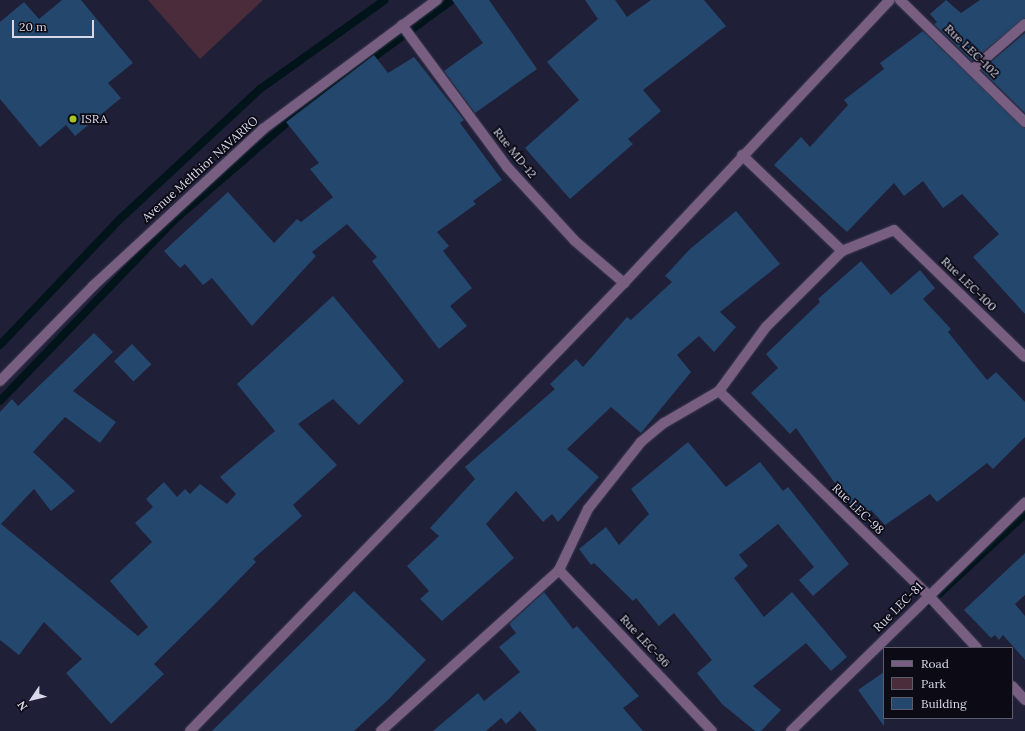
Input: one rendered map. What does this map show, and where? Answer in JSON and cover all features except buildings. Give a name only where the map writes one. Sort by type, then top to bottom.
[{"type":"street","name":"Avenue Melthior NAVARRO","points":[[0,381],[93,286],[219,168],[307,93],[437,0]]},
{"type":"street","points":[[190,731],[624,283],[742,155],[890,0]]},
{"type":"street","name":"Rue LEC-102","points":[[900,0],[1025,122]]},
{"type":"street","points":[[972,70],[1025,24]]},
{"type":"street","name":"Rue MD-12","points":[[402,25],[507,167],[575,241],[624,283]]},
{"type":"street","points":[[386,729],[559,570],[588,509],[641,442],[681,412],[719,391],[766,327],[842,251],[742,155]]},
{"type":"street","name":"Rue LEC-100","points":[[842,251],[894,230],[1025,357]]},
{"type":"street","name":"Rue LEC-98","points":[[719,391],[928,595],[976,647]]},
{"type":"street","name":"Rue LEC-81","points":[[791,731],[928,595],[1025,503]]},
{"type":"street","name":"Rue LEC-96","points":[[559,570],[712,731]]},
{"type":"street","points":[[1013,687],[1025,700]]},
{"type":"green space","points":[[148,0],[263,0],[200,59]]},
{"type":"waterway","points":[[0,345],[119,220],[260,89],[385,0]]},
{"type":"waterway","points":[[0,401],[173,221],[304,108],[452,0]]},
{"type":"waterway","points":[[929,603],[1025,514]]},
{"type":"place","name":"ISRA","points":[[73,119]]}]
